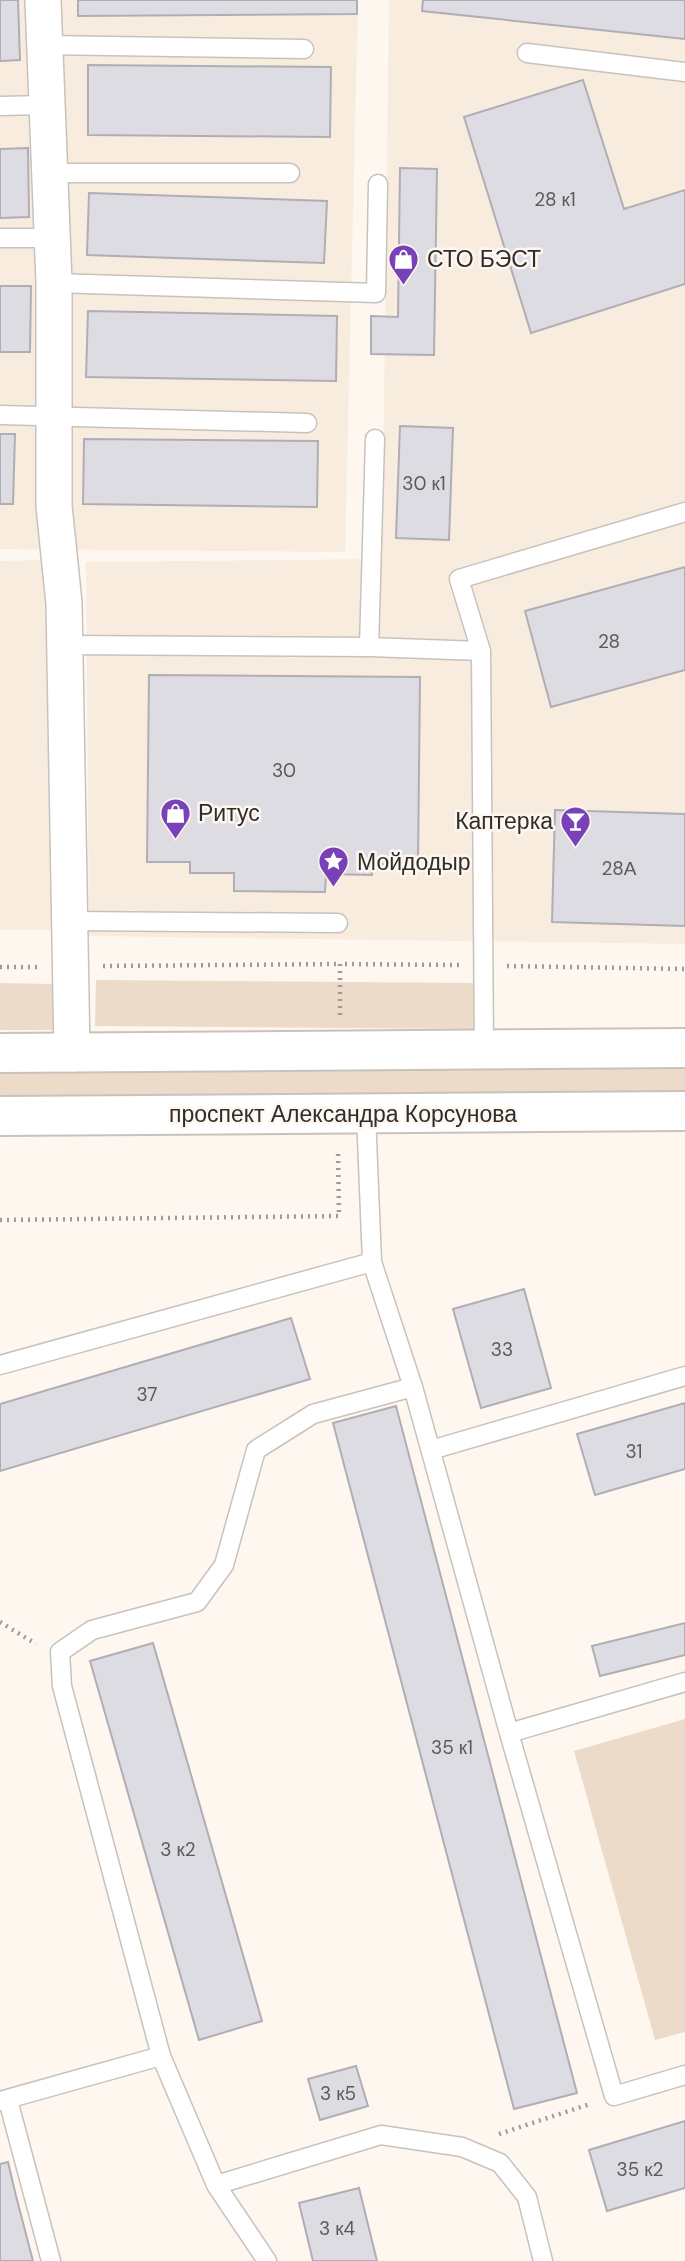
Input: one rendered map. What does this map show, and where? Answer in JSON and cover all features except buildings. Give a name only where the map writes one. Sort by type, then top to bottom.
[{"type":"main road","points":[[0,1053],[685,1048]]},
{"type":"main road","name":"проспект Александра Корсунова","points":[[0,1116],[685,1111]]},
{"type":"street","points":[[43,0],[54,282],[54,506],[64,603],[72,1054]]},
{"type":"lane","points":[[45,45],[304,49]]},
{"type":"lane","points":[[527,53],[685,72]]},
{"type":"lane","points":[[0,106],[46,105]]},
{"type":"lane","points":[[50,173],[290,173]]},
{"type":"lane","points":[[54,282],[376,293],[378,184]]},
{"type":"lane","points":[[0,238],[53,238]]},
{"type":"lane","points":[[0,415],[307,423]]},
{"type":"lane","points":[[369,647],[375,439]]},
{"type":"lane","points":[[484,1050],[481,650],[459,579],[685,512]]},
{"type":"lane","points":[[64,645],[481,650]]},
{"type":"lane","points":[[71,921],[338,923]]},
{"type":"lane","points":[[366,1114],[372,1262],[413,1387],[614,2096],[685,2075]]},
{"type":"lane","points":[[0,1365],[372,1262]]},
{"type":"lane","points":[[431,1450],[685,1376]]},
{"type":"lane","points":[[267,2261],[216,2185],[161,2056],[62,1686],[60,1652],[92,1630],[197,1602],[224,1565],[256,1450],[313,1415],[413,1387]]},
{"type":"lane","points":[[509,1733],[685,1682]]},
{"type":"lane","points":[[51,2261],[4,2101],[161,2056]]},
{"type":"lane","points":[[216,2185],[381,2135],[462,2147],[500,2164],[527,2197],[543,2261]]},
{"type":"path","points":[[0,967],[340,964]]},
{"type":"path","points":[[0,1220],[339,1216]]},
{"type":"path","points":[[0,1622],[31,1642],[60,1652]]},
{"type":"path","points":[[462,2147],[614,2096]]},
{"type":"shaded area","points":[[0,0],[358,0],[345,552],[0,549]]},
{"type":"shaded area","points":[[389,0],[685,0],[685,944],[89,936],[86,562],[382,559]]},
{"type":"shaded area","points":[[45,560],[51,930],[0,930],[0,561]]},
{"type":"shaded area","points":[[96,980],[476,983],[475,1029],[95,1026]]},
{"type":"shaded area","points":[[0,983],[53,984],[53,1030],[0,1030]]},
{"type":"shaded area","points":[[685,1066],[685,1094],[0,1097],[0,1071]]},
{"type":"shaded area","points":[[685,1719],[685,2032],[655,2040],[574,1751]]},
{"type":"place","name":"СТО БЭСТ","points":[[404,286]]},
{"type":"place","name":"Ритус","points":[[175,840]]},
{"type":"place","name":"Каптерка","points":[[576,848]]},
{"type":"place","name":"Мойдодыр","points":[[334,889]]}]
